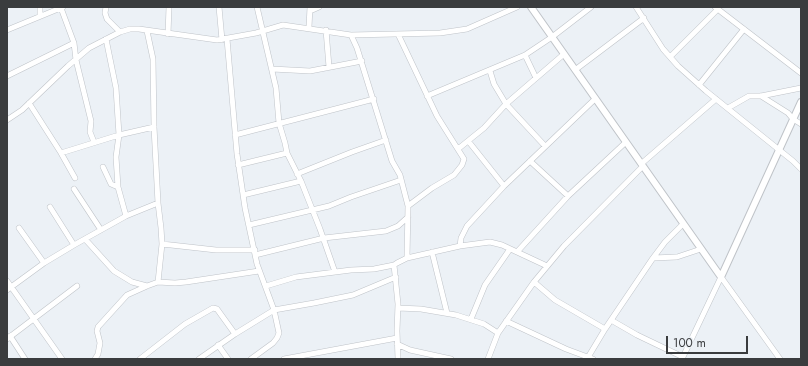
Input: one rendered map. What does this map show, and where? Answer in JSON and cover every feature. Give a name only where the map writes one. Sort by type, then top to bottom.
[{"type":"street","points":[[40,7],[40,16]]},
{"type":"street","points":[[7,30],[62,7],[74,43],[76,60],[91,121],[90,132],[94,142]]},
{"type":"street","points":[[106,7],[105,13],[107,19],[120,32]]},
{"type":"street","points":[[168,34],[169,7]]},
{"type":"street","points":[[219,7],[243,195],[259,271],[274,310],[279,333],[273,343],[251,359]]},
{"type":"street","points":[[257,7],[264,30],[277,96],[280,123],[288,153],[313,210],[335,272]]},
{"type":"street","points":[[309,28],[310,9],[320,7]]},
{"type":"street","points":[[7,120],[22,110],[89,48],[120,32],[139,29],[168,34],[224,40],[283,25],[351,34],[440,33],[462,30],[478,25],[517,7]]},
{"type":"street","points":[[531,7],[683,224],[780,359]]},
{"type":"street","points":[[427,96],[525,56],[591,7]]},
{"type":"street","points":[[636,7],[670,57],[699,85],[801,169]]},
{"type":"street","points":[[670,57],[717,8],[801,73]]},
{"type":"street","points":[[575,70],[644,18]]},
{"type":"street","points":[[699,85],[744,29]]},
{"type":"street","points":[[326,30],[329,67]]},
{"type":"street","points":[[147,31],[153,59],[154,127],[162,244],[158,282]]},
{"type":"street","points":[[351,34],[362,62],[392,161],[401,180],[408,206],[407,258]]},
{"type":"street","points":[[398,34],[445,131],[464,159],[462,165],[454,175],[432,188],[408,206]]},
{"type":"street","points":[[106,39],[116,88],[119,135],[116,157],[118,187],[126,216]]},
{"type":"street","points":[[7,76],[74,43]]},
{"type":"street","points":[[458,149],[469,142],[506,104],[564,54]]},
{"type":"street","points":[[525,56],[536,78]]},
{"type":"street","points":[[272,69],[310,70],[362,62]]},
{"type":"street","points":[[490,71],[494,84],[506,104],[545,146]]},
{"type":"street","points":[[728,108],[749,96],[761,96],[801,88]]},
{"type":"street","points":[[761,96],[788,113],[793,119],[801,124]]},
{"type":"street","points":[[235,135],[374,99]]},
{"type":"street","points":[[460,246],[461,238],[467,226],[504,186],[595,99]]},
{"type":"street","points":[[495,359],[488,358],[498,333],[547,266],[642,165],[716,99]]},
{"type":"street","points":[[611,320],[683,358],[801,102]]},
{"type":"street","points":[[29,103],[75,178]]},
{"type":"street","points":[[61,153],[119,135],[154,127]]},
{"type":"street","points":[[297,174],[386,140]]},
{"type":"street","points":[[469,142],[504,186]]},
{"type":"street","points":[[517,252],[568,196],[626,142]]},
{"type":"street","points":[[238,165],[288,153]]},
{"type":"street","points":[[530,161],[568,196]]},
{"type":"street","points":[[103,167],[111,184],[118,187]]},
{"type":"street","points":[[249,225],[329,206],[401,180]]},
{"type":"street","points":[[243,195],[301,181]]},
{"type":"street","points":[[74,189],[101,230]]},
{"type":"street","points":[[9,289],[44,263],[74,245],[126,216],[158,203]]},
{"type":"street","points":[[50,207],[74,245]]},
{"type":"street","points":[[162,244],[255,253],[324,238],[386,231],[398,226],[408,217]]},
{"type":"street","points":[[506,321],[558,346],[589,358],[605,329],[653,258],[665,242],[683,224]]},
{"type":"street","points":[[19,228],[44,263]]},
{"type":"street","points":[[85,239],[114,271],[132,282],[147,286]]},
{"type":"street","points":[[266,286],[296,277],[335,272],[374,270],[394,265],[407,258],[460,246],[490,242],[502,245],[547,266]]},
{"type":"street","points":[[471,319],[485,286],[510,249]]},
{"type":"street","points":[[653,258],[677,257],[701,249]]},
{"type":"street","points":[[432,252],[447,313]]},
{"type":"street","points":[[394,265],[398,308],[398,359]]},
{"type":"street","points":[[95,359],[98,354],[100,343],[97,331],[98,327],[124,297],[158,282],[186,282],[259,271]]},
{"type":"street","points":[[199,359],[234,334],[274,310],[353,295],[396,277]]},
{"type":"street","points":[[7,281],[9,289],[62,359]]},
{"type":"street","points":[[534,282],[555,300],[605,329]]},
{"type":"street","points":[[25,359],[9,337],[77,286]]},
{"type":"street","points":[[140,359],[185,324],[213,308],[217,309],[234,334]]},
{"type":"street","points":[[398,308],[421,309],[471,319],[484,324],[498,333]]},
{"type":"street","points":[[284,359],[397,338]]},
{"type":"street","points":[[397,344],[410,350],[451,359]]},
{"type":"street","points":[[218,346],[228,359]]}]
